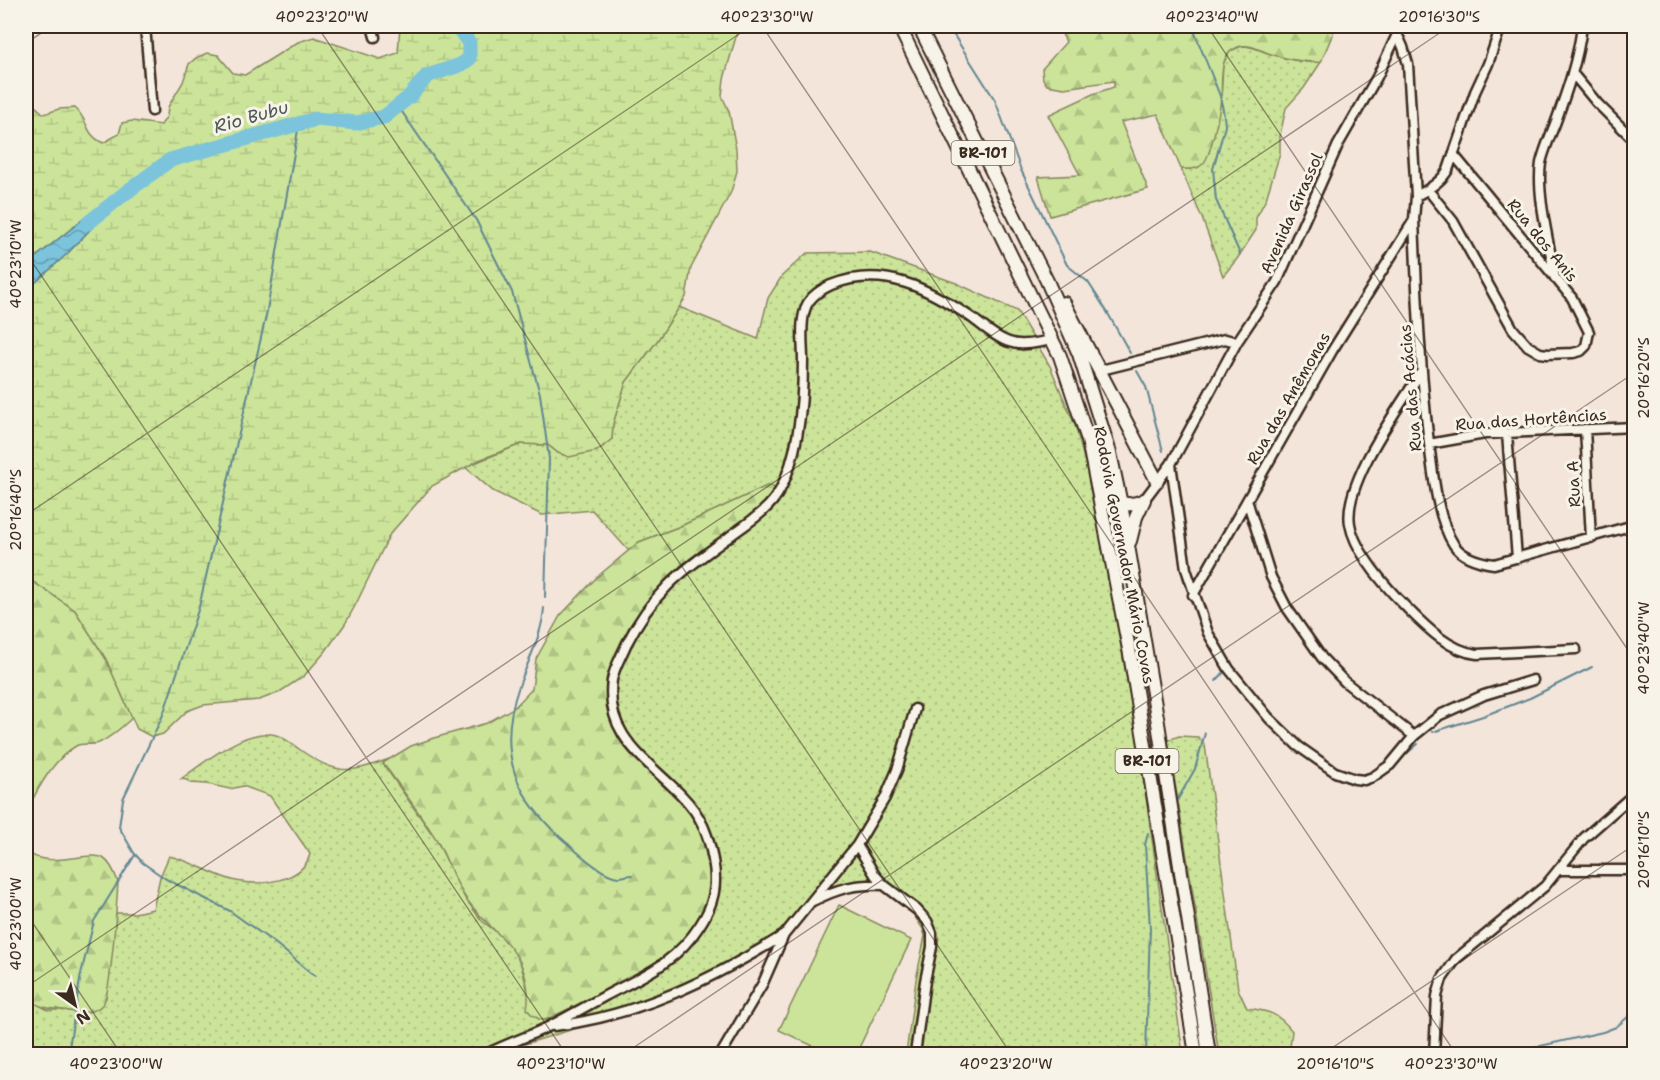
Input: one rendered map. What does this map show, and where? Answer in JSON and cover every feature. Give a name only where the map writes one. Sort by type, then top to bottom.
[{"type":"highway","name":"Rodovia Governador Mário Covas","points":[[899,26],[1053,340],[1068,376],[1092,459],[1110,549],[1186,984],[1196,1054]]},
{"type":"highway","name":"Rodovia Governador Mário Covas","points":[[919,26],[1047,281],[1079,354],[1110,453],[1121,504],[1158,723],[1209,1054]]},
{"type":"highway","points":[[1047,281],[1064,302],[1157,481]]},
{"type":"highway","points":[[1068,376],[1076,379],[1079,384],[1104,488],[1109,496],[1121,504],[1131,505],[1144,500]]},
{"type":"highway","points":[[1128,547],[1136,517],[1144,500]]},
{"type":"street","points":[[145,26],[152,111]]},
{"type":"street","points":[[372,26],[375,38]]},
{"type":"street","name":"Avenida Girassol","points":[[1144,500],[1171,464],[1237,342],[1277,282],[1338,144],[1398,36],[1401,26]]},
{"type":"street","points":[[1416,196],[1428,190],[1444,176],[1454,155],[1475,92],[1488,64],[1501,26]]},
{"type":"street","points":[[1556,279],[1542,201],[1541,163],[1573,74],[1582,26]]},
{"type":"street","name":"Rua das Acácias","points":[[1398,36],[1408,64],[1416,196],[1414,219],[1421,372],[1432,470],[1443,520],[1454,544],[1463,555],[1494,564],[1635,525]]},
{"type":"street","points":[[1573,74],[1597,103],[1635,140]]},
{"type":"street","name":"Rua dos Anis","points":[[1428,190],[1453,221],[1519,337],[1540,353],[1566,354],[1581,351],[1586,346],[1589,332],[1572,298],[1454,155]]},
{"type":"street","name":"Rua das Anêmonas","points":[[1193,596],[1332,351],[1414,219]]},
{"type":"street","points":[[486,1054],[548,1027],[658,969],[686,946],[712,904],[715,894],[715,868],[704,824],[679,792],[641,757],[622,735],[611,702],[613,675],[636,624],[659,593],[687,567],[761,513],[779,493],[788,471],[800,420],[803,391],[804,312],[809,299],[829,286],[854,278],[886,278],[924,289],[1006,342],[1027,344],[1053,340]]},
{"type":"street","points":[[1101,370],[1225,339],[1237,342]]},
{"type":"street","points":[[1421,372],[1362,470],[1350,500],[1350,525],[1354,537],[1379,577],[1398,599],[1456,649],[1477,654],[1576,649]]},
{"type":"street","name":"Rua das Hortências","points":[[1429,444],[1465,436],[1635,427]]},
{"type":"street","name":"Rua A","points":[[1585,429],[1591,538]]},
{"type":"street","points":[[1507,434],[1517,558]]},
{"type":"street","points":[[1171,464],[1186,569],[1193,596],[1208,633],[1235,677],[1269,718],[1298,746],[1335,772],[1355,780],[1373,777],[1390,765],[1414,736],[1440,716],[1462,704],[1533,680]]},
{"type":"street","points":[[1247,500],[1271,577],[1287,608],[1322,658],[1346,682],[1414,736]]},
{"type":"street","points":[[721,1054],[757,994],[784,935],[857,845],[885,798],[897,770],[915,709]]},
{"type":"street","points":[[1434,1054],[1437,996],[1442,979],[1456,959],[1545,886],[1584,838],[1635,794]]},
{"type":"street","points":[[857,845],[871,869],[884,885],[917,910],[927,921],[932,933],[932,946],[915,1054]]},
{"type":"street","points":[[1558,870],[1635,870]]},
{"type":"street","points":[[812,901],[844,887],[858,884],[884,885]]},
{"type":"street","points":[[548,1027],[591,1020],[670,996],[701,982],[784,935]]},
{"type":"green space","points":[[400,26],[733,26],[737,33],[724,79],[722,96],[729,111],[736,149],[737,171],[731,192],[691,268],[686,297],[626,382],[613,424],[612,439],[597,451],[569,457],[558,453],[548,445],[521,444],[479,460],[432,486],[390,534],[345,624],[304,676],[278,693],[259,700],[203,705],[187,711],[163,734],[152,737],[137,729],[106,659],[75,610],[26,577],[26,291],[68,253],[101,218],[97,208],[26,265],[26,98],[44,114],[59,109],[75,108],[83,117],[89,131],[103,143],[119,134],[122,123],[132,121],[161,125],[167,116],[168,107],[183,82],[189,64],[207,53],[218,55],[233,73],[245,75],[298,42],[314,37],[380,59],[398,53]]},
{"type":"green space","points":[[1058,26],[1336,26],[1321,62],[1290,59],[1245,46],[1233,49],[1228,54],[1223,67],[1215,132],[1209,152],[1201,166],[1181,169],[1158,114],[1121,122],[1148,189],[1050,216],[1038,177],[1080,175],[1048,115],[1114,87],[1114,81],[1064,88],[1047,85],[1043,79],[1042,69],[1066,42]]},
{"type":"green space","points":[[1242,46],[1292,60],[1321,62],[1304,88],[1286,108],[1280,135],[1280,153],[1266,199],[1256,218],[1256,230],[1223,276],[1181,169],[1191,169],[1209,152],[1221,99],[1223,64],[1230,51]]},
{"type":"green space","points":[[870,252],[956,283],[1017,311],[1050,366],[1076,428],[1094,498],[1137,735],[1183,1054],[906,1054],[916,980],[925,936],[923,929],[907,905],[895,895],[880,889],[853,887],[813,905],[799,921],[741,964],[600,1021],[515,1047],[516,1054],[26,1054],[26,998],[48,1010],[78,1013],[106,998],[116,913],[135,913],[153,909],[160,877],[169,856],[228,879],[257,883],[290,876],[306,863],[310,854],[270,796],[243,786],[230,789],[190,783],[181,779],[223,749],[260,734],[271,734],[282,738],[312,758],[333,768],[352,769],[389,759],[383,764],[437,841],[465,898],[482,921],[503,937],[513,950],[521,965],[530,999],[539,1019],[545,1020],[628,981],[666,785],[612,715],[607,697],[608,678],[615,657],[646,603],[679,568],[694,559],[769,485],[681,526],[639,542],[629,551],[592,510],[542,515],[493,491],[465,467],[521,444],[548,445],[558,453],[612,439],[613,424],[626,382],[679,307],[758,339],[768,298],[782,276],[807,253]]},
{"type":"green space","points":[[769,485],[775,488],[776,492],[768,505],[679,568],[646,603],[615,657],[608,678],[607,697],[612,715],[653,770],[703,824],[715,883],[706,915],[665,961],[545,1020],[539,1019],[527,1009],[526,981],[516,954],[471,906],[436,839],[383,763],[411,746],[487,723],[515,707],[532,689],[536,659],[560,616],[597,577],[639,542],[681,526]]},
{"type":"green space","points":[[26,577],[75,610],[106,659],[132,718],[104,741],[79,745],[60,758],[35,794],[26,812]]},
{"type":"green space","points":[[1179,736],[1198,737],[1205,745],[1238,989],[1247,1008],[1272,1014],[1282,1020],[1292,1031],[1289,1054],[1219,1054],[1168,740]]},
{"type":"green space","points":[[26,850],[34,856],[54,860],[96,856],[106,860],[116,875],[118,882],[109,984],[106,997],[99,1008],[89,1012],[79,1012],[48,1008],[26,998]]},
{"type":"green space","points":[[839,905],[911,940],[856,1054],[830,1054],[779,1030]]},
{"type":"water","points":[[97,208],[103,210],[101,218],[68,253],[26,291],[26,265]]},
{"type":"waterway","name":"Rio Bubu","points":[[88,223],[170,160],[316,119],[356,123],[384,117],[409,97],[427,76],[460,65],[469,59],[469,43],[457,26]]},
{"type":"waterway","points":[[948,26],[995,100],[1021,170],[1067,265],[1088,282],[1130,353]]},
{"type":"waterway","points":[[1192,26],[1220,96],[1225,126],[1213,169],[1216,200],[1240,254]]},
{"type":"waterway","points":[[398,106],[476,220],[512,292],[540,394],[549,459],[545,597]]},
{"type":"waterway","points":[[299,124],[266,316],[199,607],[163,715],[123,799],[119,827],[134,853],[143,863],[166,879],[230,911],[315,976]]},
{"type":"waterway","points":[[1137,371],[1146,387],[1163,451]]},
{"type":"waterway","points":[[1175,522],[1184,582],[1199,618]]},
{"type":"waterway","points":[[544,608],[538,638],[512,711],[509,733],[510,754],[515,774],[535,811],[569,845],[606,873],[619,877],[632,875]]},
{"type":"waterway","points":[[1433,732],[1530,698],[1592,667]]},
{"type":"waterway","points":[[1216,681],[1226,670]]},
{"type":"waterway","points":[[1241,690],[1262,715]]},
{"type":"waterway","points":[[1178,799],[1195,769],[1205,733]]},
{"type":"waterway","points":[[1397,762],[1418,744]]},
{"type":"waterway","points":[[1146,1054],[1150,928],[1145,845],[1148,833]]},
{"type":"waterway","points":[[68,1054],[81,974],[94,921],[135,855]]},
{"type":"waterway","points":[[1505,1054],[1603,1032],[1616,1027],[1634,1012]]}]
